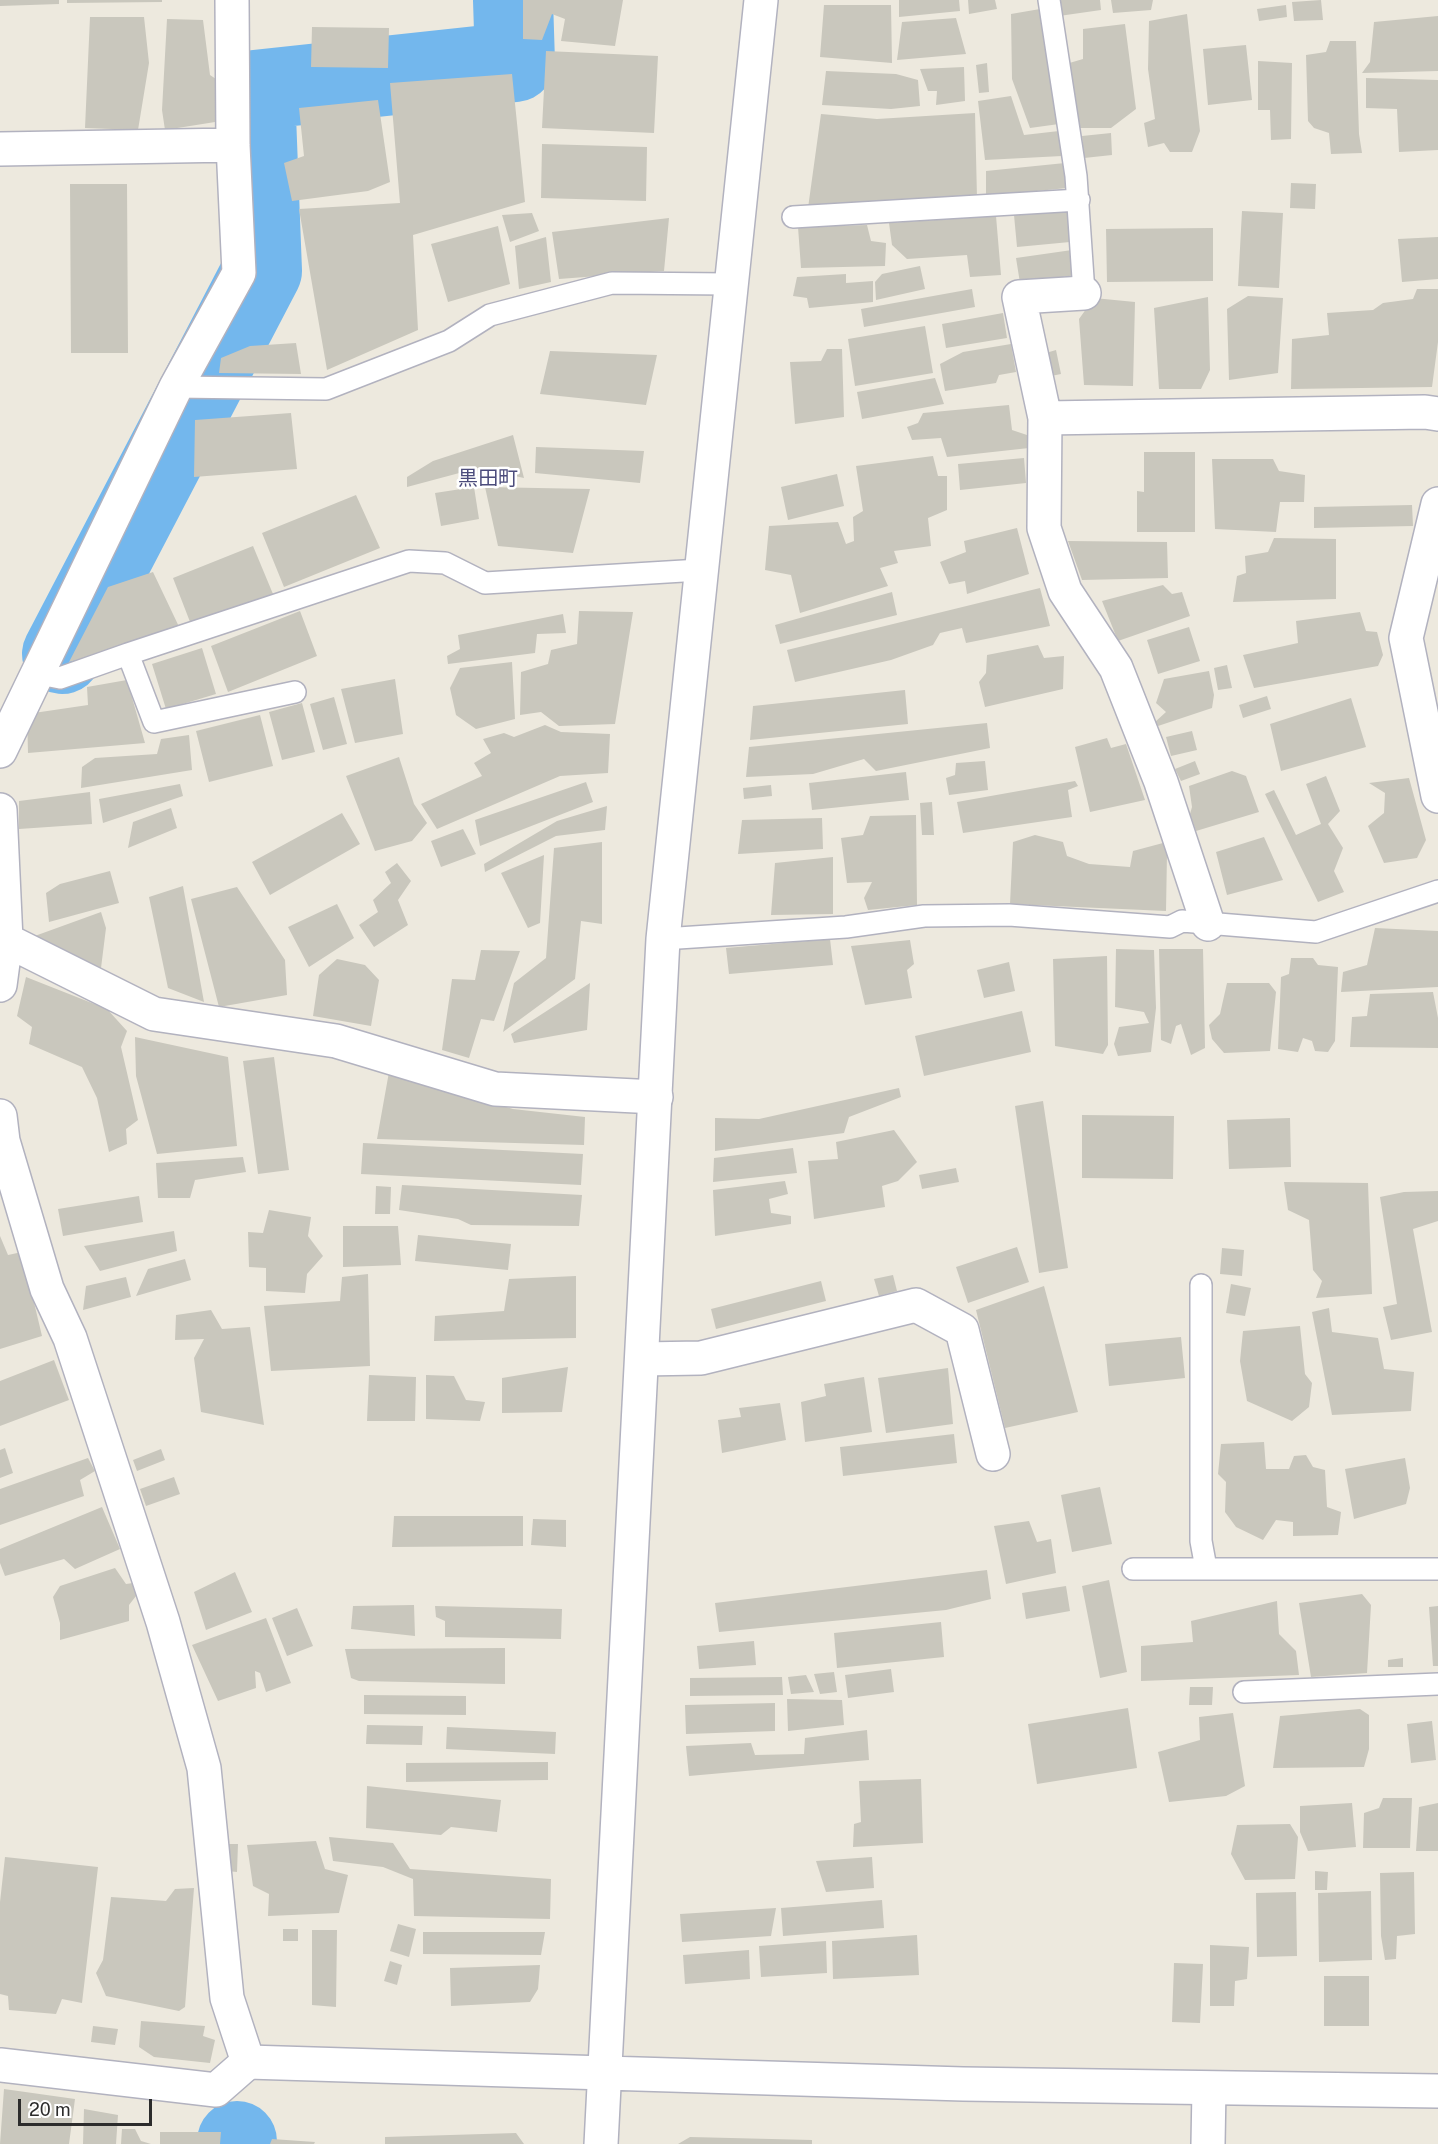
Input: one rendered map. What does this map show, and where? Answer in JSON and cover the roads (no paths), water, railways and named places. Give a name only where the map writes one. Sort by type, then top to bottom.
[{"type":"street","points":[[0,751],[178,387],[240,273],[233,144],[232,0]]},
{"type":"street","points":[[601,2144],[663,939],[761,0]]},
{"type":"street","points":[[0,149],[233,144]]},
{"type":"street","points":[[1084,293],[1019,297],[1045,418],[1044,528],[1065,591],[1116,668],[1161,782],[1208,924]]},
{"type":"street","points":[[1045,418],[1425,412],[1438,414]]},
{"type":"street","points":[[1438,504],[1406,638],[1438,796]]},
{"type":"street","points":[[0,810],[3,939],[0,985]]},
{"type":"street","points":[[3,939],[154,1014],[336,1041],[495,1089],[656,1096]]},
{"type":"street","points":[[0,1116],[3,1141],[47,1289],[70,1338],[163,1622],[204,1768],[227,1998],[248,2062]]},
{"type":"street","points":[[642,1359],[701,1358],[916,1305],[962,1330],[993,1454]]},
{"type":"street","points":[[0,2065],[216,2090],[248,2062],[1209,2089],[1438,2091]]},
{"type":"street","points":[[1208,2144],[1209,2089]]},
{"type":"lane","points":[[1049,0],[1079,200],[1084,293]]},
{"type":"lane","points":[[793,217],[1079,200]]},
{"type":"lane","points":[[178,387],[326,389],[448,341],[490,315],[612,283],[730,284]]},
{"type":"lane","points":[[40,674],[60,678],[409,561],[445,563],[485,583],[700,570]]},
{"type":"lane","points":[[128,654],[154,723],[295,692]]},
{"type":"lane","points":[[663,939],[846,927],[924,916],[1009,915],[1170,927],[1182,921],[1316,932],[1438,891]]},
{"type":"lane","points":[[1201,1285],[1201,1541],[1206,1568]]},
{"type":"lane","points":[[1133,1569],[1438,1569]]},
{"type":"lane","points":[[1244,1692],[1438,1684]]},
{"type":"waterway","points":[[62,654],[262,271],[255,90],[515,62],[513,0]]},
{"type":"district","name":"黒田町","points":[[488,479]]}]
